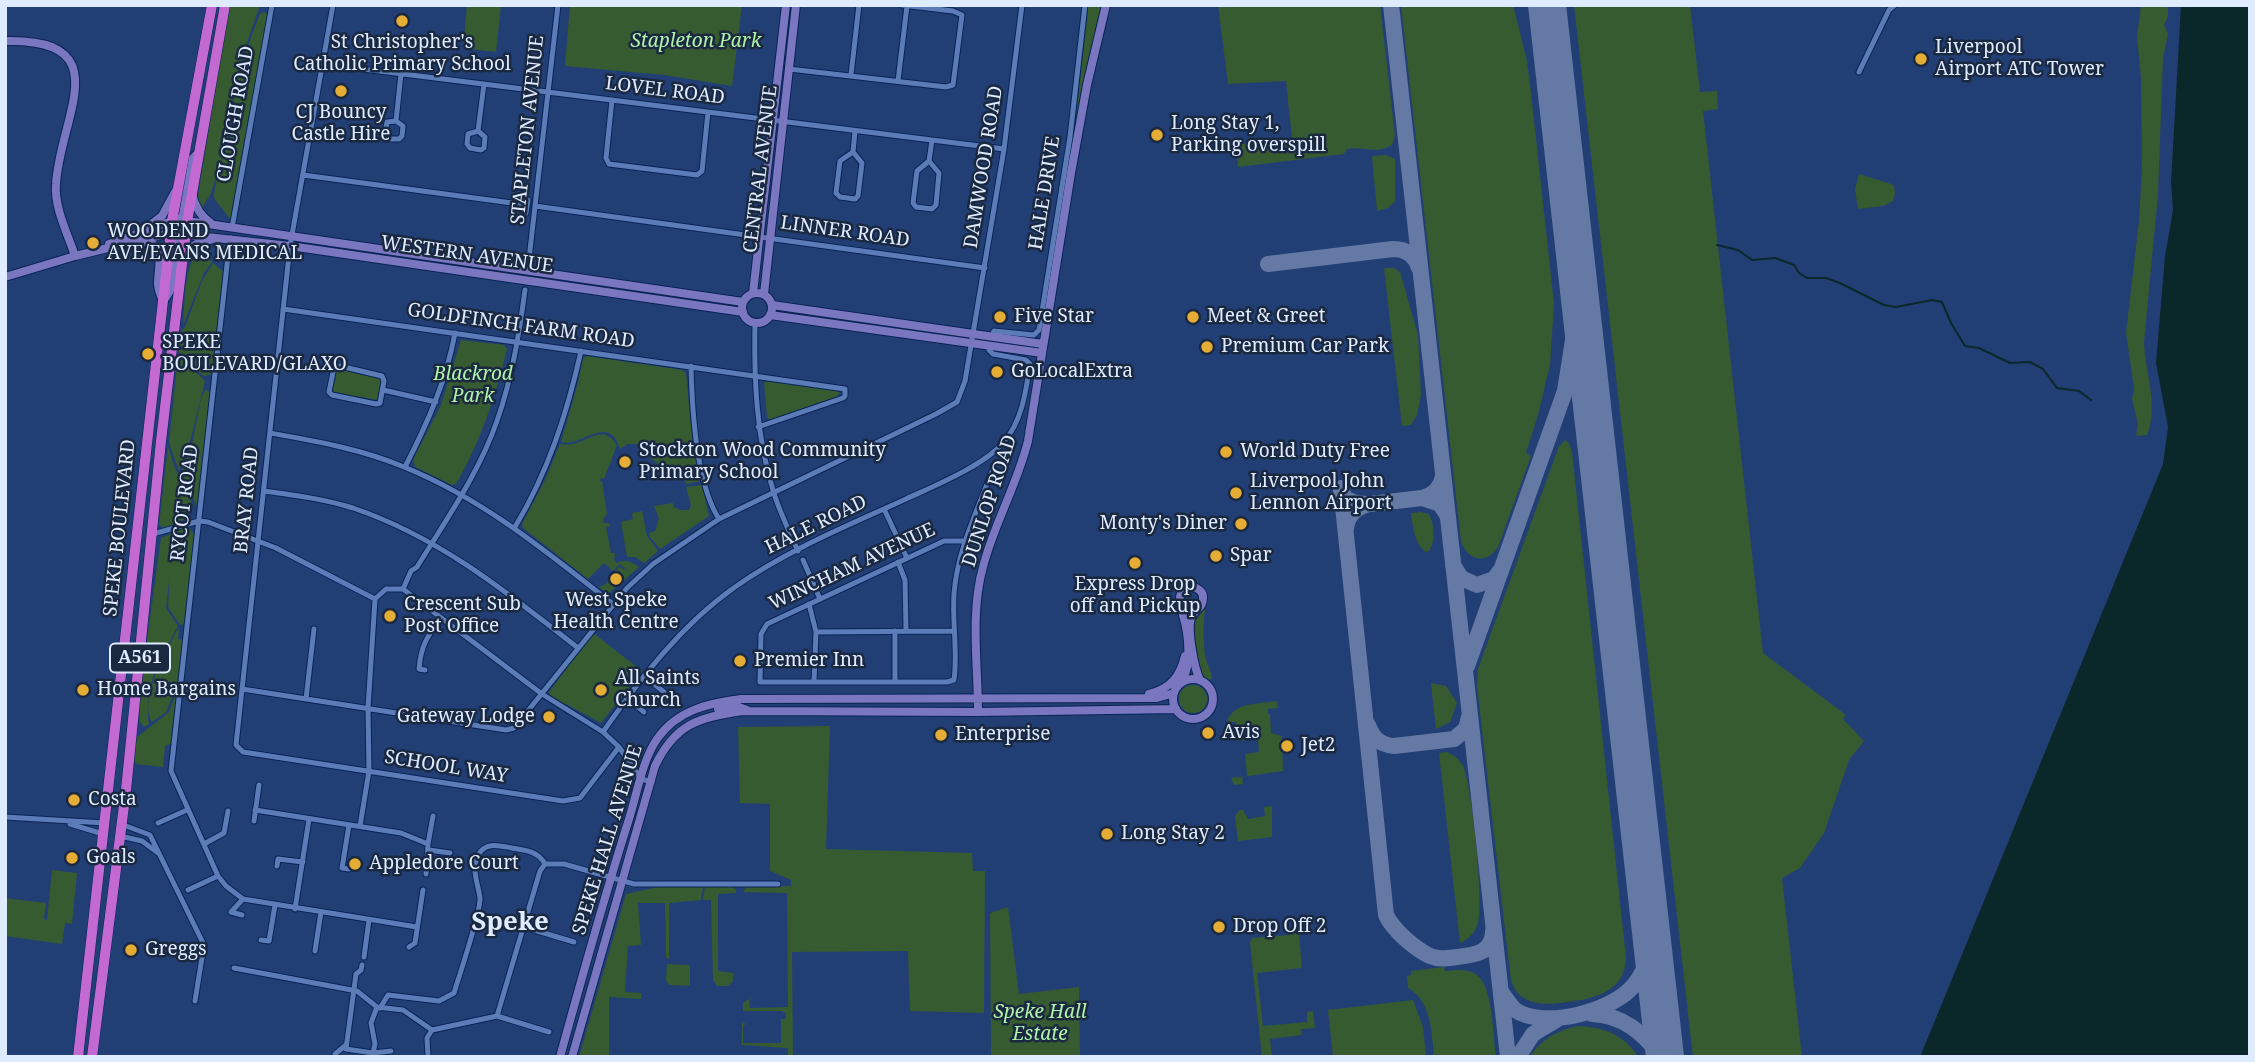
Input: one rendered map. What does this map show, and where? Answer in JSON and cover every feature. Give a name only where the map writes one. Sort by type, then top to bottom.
[{"type":"highway","name":"SPEKE BOULEVARD","points":[[92,1056],[120,836],[161,441],[183,263],[179,234],[178,185],[212,5]]},
{"type":"highway","name":"SPEKE BOULEVARD","points":[[78,1057],[163,301],[179,234],[179,221],[192,193],[225,5]]},
{"type":"highway","points":[[137,532],[153,534]]},
{"type":"highway","points":[[105,823],[121,824]]},
{"type":"highway","points":[[103,834],[120,836]]},
{"type":"street","name":"CLOUGH ROAD","points":[[232,228],[272,5]]},
{"type":"street","name":"BRAY ROAD","points":[[243,752],[236,745],[291,242],[333,5]]},
{"type":"street","name":"STAPLETON AVENUE","points":[[529,259],[558,5]]},
{"type":"street","name":"CENTRAL AVENUE","points":[[764,294],[764,237],[786,5]]},
{"type":"street","name":"CENTRAL AVENUE","points":[[753,293],[783,121],[796,5]]},
{"type":"street","points":[[850,75],[859,5]]},
{"type":"street","points":[[789,69],[946,87],[953,85],[963,20],[960,14],[902,5]]},
{"type":"street","name":"DAMWOOD ROAD","points":[[368,708],[506,730],[514,728],[613,604],[653,564],[719,519],[952,406],[961,397],[1004,149],[1023,5]]},
{"type":"street","name":"HALE DRIVE","points":[[990,341],[992,332],[998,330],[1034,335],[1039,330],[1046,311],[1085,5]]},
{"type":"street","points":[[772,305],[770,315],[764,321],[755,323],[747,319],[743,312],[743,302],[753,293],[764,294],[772,305],[1043,349],[1046,311],[1071,173],[1106,5]]},
{"type":"street","points":[[1859,72],[1889,10],[1895,5]]},
{"type":"street","points":[[898,81],[907,6]]},
{"type":"street","points":[[5,41],[42,43],[64,52],[71,62],[76,80],[75,96],[63,140],[56,191],[75,256]]},
{"type":"street","name":"LOVEL ROAD","points":[[323,64],[1004,149]]},
{"type":"street","points":[[396,121],[401,74]]},
{"type":"street","points":[[478,131],[484,84]]},
{"type":"street","points":[[612,100],[606,158],[609,164],[697,175],[702,171],[708,112]]},
{"type":"street","points":[[853,152],[840,161],[836,193],[839,197],[855,199],[859,196],[862,163],[853,152],[855,131]]},
{"type":"street","points":[[929,162],[939,173],[936,205],[932,209],[916,207],[913,203],[917,171],[929,162],[932,140]]},
{"type":"street","name":"A561","points":[[179,221],[183,215],[193,158],[200,152]]},
{"type":"street","points":[[303,175],[528,203],[526,213]]},
{"type":"street","points":[[131,239],[162,216],[178,185]]},
{"type":"street","points":[[192,193],[203,218],[217,226]]},
{"type":"street","name":"LINNER ROAD","points":[[535,206],[985,268]]},
{"type":"street","points":[[5,277],[131,239],[179,221]]},
{"type":"street","name":"WESTERN AVENUE","points":[[179,221],[232,228],[291,242],[743,312]]},
{"type":"street","points":[[131,239],[179,234]]},
{"type":"street","name":"WESTERN AVENUE","points":[[179,234],[291,242],[743,302]]},
{"type":"street","points":[[183,263],[195,244],[227,238]]},
{"type":"street","name":"RYCOT ROAD","points":[[187,810],[171,771],[227,238]]},
{"type":"street","points":[[131,239],[147,242],[158,248],[158,286],[163,301]]},
{"type":"street","points":[[403,589],[411,571],[417,567],[480,461],[496,423],[509,383],[525,290]]},
{"type":"street","name":"GOLDFINCH FARM ROAD","points":[[284,309],[845,389],[843,398],[758,427]]},
{"type":"street","points":[[770,315],[973,338]]},
{"type":"street","points":[[755,323],[754,376],[758,427],[774,492],[798,551]]},
{"type":"street","points":[[405,467],[436,402],[448,367],[455,333]]},
{"type":"street","name":"HALE ROAD","points":[[603,732],[668,648],[718,600],[747,579],[798,551],[932,488],[1004,443],[1023,402],[1030,363],[993,354],[989,350],[990,341]]},
{"type":"street","name":"DUNLOP ROAD","points":[[978,712],[976,612],[982,570],[1025,453],[1043,349]]},
{"type":"street","points":[[515,527],[542,477],[556,443],[581,351]]},
{"type":"street","points":[[691,366],[698,453],[713,510],[719,519]]},
{"type":"street","points":[[334,367],[382,376],[383,390],[380,402],[376,404],[332,395],[329,391],[334,367]]},
{"type":"street","points":[[383,390],[436,402]]},
{"type":"street","points":[[270,433],[336,445],[405,467],[461,494],[515,527],[613,604]]},
{"type":"street","points":[[809,604],[816,632],[814,682],[954,680],[956,578],[994,466]]},
{"type":"street","points":[[982,470],[992,473]]},
{"type":"street","points":[[264,491],[315,498],[352,508],[387,521],[432,543],[502,589],[578,648]]},
{"type":"street","points":[[884,509],[907,558]]},
{"type":"street","points":[[153,534],[199,521],[208,522],[313,566],[375,599]]},
{"type":"street","name":"WINCHAM AVENUE","points":[[814,682],[760,682],[763,628],[766,624],[944,541],[967,541]]},
{"type":"street","points":[[803,560],[820,599]]},
{"type":"street","points":[[898,562],[905,580],[906,630]]},
{"type":"street","points":[[1194,587],[1200,590],[1203,598],[1202,606],[1192,617],[1190,625],[1195,667],[1200,680],[1209,687],[1213,695],[1210,710],[1202,717],[1194,719],[1184,717],[1176,709],[1174,693],[1188,666],[1186,639],[1179,597],[1194,587]]},
{"type":"street","points":[[360,826],[369,771],[368,708],[375,599],[386,589],[403,589],[542,694],[603,732],[619,747],[641,779],[652,782]]},
{"type":"street","points":[[425,670],[419,668],[420,650],[441,618]]},
{"type":"street","points":[[306,699],[314,629]]},
{"type":"street","points":[[895,631],[895,681]]},
{"type":"street","points":[[816,632],[954,631]]},
{"type":"street","points":[[1121,698],[1154,693],[1174,682],[1182,667],[1186,639]]},
{"type":"street","points":[[644,676],[664,692]]},
{"type":"street","points":[[1181,683],[1200,680]]},
{"type":"street","points":[[242,690],[368,708]]},
{"type":"street","name":"SPEKE HALL AVENUE","points":[[560,1057],[641,779],[657,738],[690,710],[712,702],[741,699],[1157,698],[1174,693]]},
{"type":"street","points":[[627,698],[644,712]]},
{"type":"street","points":[[699,707],[705,712],[736,706],[749,711]]},
{"type":"street","name":"SPEKE HALL AVENUE","points":[[572,1057],[655,766],[676,734],[687,726],[715,715],[749,711],[1176,709]]},
{"type":"street","name":"SCHOOL WAY","points":[[243,752],[575,801],[584,795],[619,747]]},
{"type":"street","points":[[254,821],[259,785]]},
{"type":"street","points":[[158,823],[187,810],[218,876],[243,899],[417,927]]},
{"type":"street","points":[[256,810],[401,833],[428,847],[450,853]]},
{"type":"street","points":[[204,844],[224,833],[228,811]]},
{"type":"street","points":[[5,817],[105,823]]},
{"type":"street","points":[[295,909],[309,819]]},
{"type":"street","points":[[425,822],[432,820],[426,874]]},
{"type":"street","points":[[61,822],[103,834]]},
{"type":"street","points":[[121,824],[150,835],[204,945],[195,1001]]},
{"type":"street","points":[[349,825],[342,868],[349,869]]},
{"type":"street","points":[[120,836],[142,841],[161,855]]},
{"type":"street","points":[[373,1053],[375,1044],[371,1023],[378,1007],[388,995],[439,1001],[454,993],[480,900],[474,868],[483,849],[492,845],[525,850],[541,858],[545,864]]},
{"type":"street","points":[[278,859],[303,862]]},
{"type":"street","points":[[545,864],[558,863],[634,884],[778,884]]},
{"type":"street","points":[[497,1016],[545,864]]},
{"type":"street","points":[[188,890],[218,876]]},
{"type":"street","points":[[409,947],[415,943],[423,890]]},
{"type":"street","points":[[231,912],[243,899]]},
{"type":"street","points":[[411,903],[421,905]]},
{"type":"street","points":[[261,940],[269,941],[275,905]]},
{"type":"street","points":[[225,906],[231,912],[242,915]]},
{"type":"street","points":[[321,912],[315,948],[324,946]]},
{"type":"street","points":[[369,920],[364,955],[373,953]]},
{"type":"street","points":[[524,927],[574,942]]},
{"type":"street","points":[[362,965],[356,974],[346,1049],[373,1053],[391,1051]]},
{"type":"street","points":[[234,968],[358,991],[378,1007],[403,1010],[432,1030]]},
{"type":"street","points":[[428,1057],[427,1038],[432,1030],[497,1016],[549,1031]]},
{"type":"street","points":[[335,1054],[346,1045]]},
{"type":"green space","points":[[229,5],[260,5],[234,80],[229,135],[211,193],[202,208],[198,196]]},
{"type":"green space","points":[[467,5],[501,5],[496,52],[463,48]]},
{"type":"green space","name":"Stapleton Park","points":[[570,5],[742,5],[732,86],[664,75],[565,66]]},
{"type":"green space","points":[[1088,5],[1103,5],[1062,210],[1076,118]]},
{"type":"green space","points":[[1218,5],[1380,5],[1395,136],[1392,145],[1376,150],[1353,148],[1347,149],[1344,154],[1238,167],[1235,145],[1292,138],[1286,81],[1228,84]]},
{"type":"green space","points":[[1401,5],[1513,5],[1527,61],[1554,304],[1550,365],[1526,453],[1531,456],[1498,547],[1483,558],[1468,553],[1461,541]]},
{"type":"green space","points":[[1574,5],[1690,5],[1700,92],[1717,91],[1718,109],[1703,111],[1763,653],[1846,715],[1843,719],[1864,741],[1849,760],[1824,833],[1800,868],[1782,878],[1802,1057],[1693,1057]]},
{"type":"green space","points":[[2141,5],[2168,5],[2168,16],[2164,25],[2168,34],[2163,58],[2158,195],[2144,342],[2152,412],[2147,435],[2136,436],[2138,424],[2132,399],[2134,388],[2126,333],[2139,221],[2142,167],[2141,78],[2137,37]]},
{"type":"green space","points":[[264,12],[269,15],[232,218],[229,218],[214,198],[214,193],[219,168],[231,136],[236,77],[260,14]]},
{"type":"green space","points":[[1386,155],[1395,159],[1395,201],[1388,208],[1377,211],[1372,156]]},
{"type":"green space","points":[[1859,174],[1894,185],[1893,201],[1883,206],[1858,209],[1855,189]]},
{"type":"green space","points":[[199,250],[212,262],[204,273],[183,325],[188,274]]},
{"type":"green space","points":[[213,263],[224,272],[214,374],[203,376],[178,351],[182,330],[202,281]]},
{"type":"green space","points":[[1384,268],[1394,268],[1400,272],[1418,335],[1421,395],[1417,415],[1411,425],[1402,426]]},
{"type":"green space","name":"Blackrod Park","points":[[461,340],[504,345],[507,349],[480,435],[465,468],[456,484],[452,485],[415,467],[413,460],[441,405]]},
{"type":"green space","points":[[178,355],[205,381],[191,438],[179,471],[169,443]]},
{"type":"green space","points":[[588,356],[683,370],[686,374],[693,445],[701,481],[686,484],[682,468],[658,464],[649,456],[643,444],[628,444],[620,449],[615,438],[609,433],[594,434],[569,443],[561,442],[583,358]]},
{"type":"green space","points":[[338,369],[381,379],[378,400],[334,393],[335,372]]},
{"type":"green space","points":[[767,381],[836,390],[840,393],[835,398],[769,420],[764,383]]},
{"type":"green space","points":[[205,390],[211,392],[198,508],[181,473],[192,444]]},
{"type":"green space","points":[[604,434],[617,445],[604,479],[601,478],[600,481],[607,514],[603,519],[604,523],[611,526],[606,527],[611,553],[615,553],[614,560],[617,563],[628,561],[639,567],[608,594],[599,587],[606,584],[619,567],[628,571],[620,564],[613,571],[604,563],[588,579],[523,528],[522,524],[560,444],[572,444]]},
{"type":"green space","points":[[1565,440],[1572,452],[1626,958],[1620,978],[1607,991],[1578,1001],[1545,1004],[1529,1001],[1516,991],[1511,981],[1477,686],[1478,669],[1559,446]]},
{"type":"green space","points":[[168,447],[193,505],[187,518],[165,528],[159,525]]},
{"type":"green space","points":[[702,485],[709,516],[660,549],[649,533],[655,531],[659,519],[654,506],[673,503],[674,507],[680,510],[689,510],[691,505],[686,487]]},
{"type":"green space","points":[[642,511],[647,536],[658,551],[644,563],[635,557],[627,557],[621,522],[633,519],[632,513]]},
{"type":"green space","points":[[1411,513],[1429,514],[1433,527],[1431,547],[1425,552],[1416,539]]},
{"type":"green space","points":[[189,526],[192,533],[196,532],[185,624],[180,625],[168,607],[170,573],[166,608],[178,626],[154,673],[148,697],[149,724],[144,727],[140,722],[140,692],[161,538]]},
{"type":"green space","points":[[1205,608],[1204,650],[1212,678],[1209,680],[1202,677],[1199,671],[1194,630],[1195,621]]},
{"type":"green space","points":[[177,630],[178,639],[184,640],[179,679],[166,712],[152,722],[148,701],[151,689]]},
{"type":"green space","points":[[593,633],[642,671],[601,723],[564,705],[550,696],[549,692]]},
{"type":"green space","points":[[1431,683],[1446,686],[1457,703],[1450,722],[1436,729]]},
{"type":"green space","points":[[1193,685],[1203,689],[1207,699],[1203,709],[1193,713],[1183,709],[1179,699],[1183,689]]},
{"type":"green space","points":[[178,688],[173,743],[165,746],[163,767],[136,764],[133,759],[136,738],[169,712]]},
{"type":"green space","points":[[1277,701],[1278,708],[1268,709],[1268,714],[1271,733],[1282,736],[1283,771],[1242,777],[1243,784],[1234,785],[1231,778],[1247,776],[1245,754],[1259,752],[1258,739],[1238,741],[1236,722],[1227,722],[1230,715],[1247,705]]},
{"type":"green space","points":[[830,726],[826,849],[972,853],[973,871],[985,871],[984,1013],[910,1011],[908,951],[792,952],[793,1057],[788,1057],[788,1048],[742,1045],[743,1023],[747,1024],[743,1025],[743,1043],[781,1043],[781,1019],[786,1019],[786,1013],[781,1011],[743,1011],[743,1003],[749,999],[750,1008],[788,1007],[787,893],[743,892],[746,887],[791,886],[791,880],[770,871],[770,804],[740,803],[738,727]]},
{"type":"green space","points":[[1447,752],[1463,766],[1473,819],[1478,869],[1478,923],[1471,935],[1460,943],[1439,753]]},
{"type":"green space","points":[[1272,806],[1272,837],[1238,841],[1235,817],[1239,810],[1243,810],[1248,819],[1265,816],[1264,807]]},
{"type":"green space","points":[[52,870],[77,873],[72,924],[65,923],[62,944],[5,936],[5,898],[46,903],[44,919],[47,920]]},
{"type":"green space","points":[[703,886],[701,900],[669,903],[669,958],[666,958],[665,903],[638,903],[641,945],[628,946],[625,992],[641,993],[641,999],[609,997],[609,1057],[579,1057],[626,894],[658,887]]},
{"type":"green space","points":[[705,886],[733,887],[736,890],[736,893],[718,894],[718,971],[734,973],[733,981],[728,986],[717,986],[713,980],[711,900],[703,900]]},
{"type":"green space","name":"Speke Hall Estate","points":[[1008,907],[1019,994],[1079,987],[1080,1057],[991,1057],[990,913]]},
{"type":"green space","points":[[1292,924],[1298,924],[1302,968],[1257,973],[1263,1026],[1307,1022],[1307,1012],[1313,1011],[1315,1028],[1301,1029],[1302,1035],[1270,1039],[1272,1057],[1262,1057],[1250,943],[1252,938],[1289,935]]},
{"type":"green space","points":[[667,964],[690,965],[690,986],[669,985],[666,980]]},
{"type":"green space","points":[[1444,967],[1445,971],[1471,972],[1483,982],[1489,1002],[1496,1057],[1434,1057],[1426,1009],[1416,993],[1408,988],[1407,976],[1411,975],[1411,971]]},
{"type":"green space","points":[[1413,1000],[1423,1027],[1426,1057],[1333,1057],[1328,1010]]},
{"type":"green space","points":[[1581,1026],[1614,1034],[1627,1043],[1638,1057],[1530,1057],[1552,1036]]},
{"type":"shaded area","points":[[2181,5],[2250,5],[2250,1057],[1920,1057],[2163,464],[2168,427],[2156,363],[2165,256],[2173,210],[2171,182]]},
{"type":"waterway","points":[[1717,245],[1738,250],[1752,260],[1775,258],[1794,265],[1799,273],[1807,278],[1826,278],[1884,305],[1896,307],[1932,300],[1942,302],[1965,346],[1979,348],[2010,363],[2030,362],[2043,369],[2057,388],[2079,391],[2091,400]]},
{"type":"taxiway","points":[[1391,5],[1508,1057]]},
{"type":"taxiway","points":[[1536,5],[1550,47],[1558,105]]},
{"type":"taxiway","points":[[1467,666],[1565,391],[1577,315],[1573,240]]},
{"type":"taxiway","points":[[1268,264],[1393,249],[1409,254],[1419,268]]},
{"type":"taxiway","points":[[1443,476],[1436,490],[1422,498],[1440,504],[1447,515]]},
{"type":"taxiway","points":[[1341,488],[1386,915],[1411,944],[1437,958],[1481,952],[1486,949],[1493,932]]},
{"type":"taxiway","points":[[1341,491],[1349,500],[1370,504],[1353,512],[1346,529]]},
{"type":"taxiway","points":[[1370,504],[1422,498]]},
{"type":"taxiway","points":[[1453,565],[1461,578],[1477,585],[1494,579],[1500,571]]},
{"type":"taxiway","points":[[1368,725],[1378,740],[1394,746],[1454,739],[1466,729],[1469,717]]},
{"type":"taxiway","points":[[1502,993],[1515,1010],[1528,1016],[1543,1018],[1578,1015],[1611,1003],[1634,985],[1643,971],[1650,948],[1651,924]]},
{"type":"taxiway","points":[[1592,1014],[1613,1018],[1632,1027],[1662,1057]]},
{"type":"taxiway","points":[[1518,1057],[1533,1034],[1558,1019]]},
{"type":"runway","points":[[1547,5],[1665,1057]]},
{"type":"place","name":"St Christopher's Catholic Primary School","points":[[402,21]]},
{"type":"place","name":"Liverpool Airport ATC Tower","points":[[1921,59]]},
{"type":"place","name":"CJ Bouncy Castle Hire","points":[[341,91]]},
{"type":"place","name":"Long Stay 1, Parking overspill","points":[[1157,135]]},
{"type":"place","name":"WOODEND AVE/EVANS MEDICAL","points":[[93,243]]},
{"type":"place","name":"Five Star","points":[[1000,317]]},
{"type":"place","name":"Meet & Greet","points":[[1193,317]]},
{"type":"place","name":"Premium Car Park","points":[[1207,347]]},
{"type":"place","name":"SPEKE BOULEVARD/GLAXO","points":[[148,354]]},
{"type":"place","name":"GoLocalExtra","points":[[997,372]]},
{"type":"place","name":"World Duty Free","points":[[1226,452]]},
{"type":"place","name":"Stockton Wood Community Primary School","points":[[625,462]]},
{"type":"place","name":"Liverpool John Lennon Airport","points":[[1236,493]]},
{"type":"place","name":"Monty's Diner","points":[[1241,524]]},
{"type":"place","name":"Spar","points":[[1216,556]]},
{"type":"place","name":"Express Drop off and Pickup","points":[[1135,563]]},
{"type":"place","name":"West Speke Health Centre","points":[[616,579]]},
{"type":"place","name":"Crescent Sub Post Office","points":[[390,616]]},
{"type":"place","name":"Premier Inn","points":[[740,661]]},
{"type":"place","name":"Home Bargains","points":[[83,690]]},
{"type":"place","name":"All Saints Church","points":[[601,690]]},
{"type":"place","name":"Gateway Lodge","points":[[549,717]]},
{"type":"place","name":"Avis","points":[[1208,733]]},
{"type":"place","name":"Enterprise","points":[[941,735]]},
{"type":"place","name":"Jet2","points":[[1287,746]]},
{"type":"place","name":"Costa","points":[[74,800]]},
{"type":"place","name":"Long Stay 2","points":[[1107,834]]},
{"type":"place","name":"Goals","points":[[72,858]]},
{"type":"place","name":"Appledore Court","points":[[355,864]]},
{"type":"place","name":"Drop Off 2","points":[[1219,927]]},
{"type":"place","name":"Greggs","points":[[131,950]]},
{"type":"district","name":"Speke","points":[[510,923]]}]
